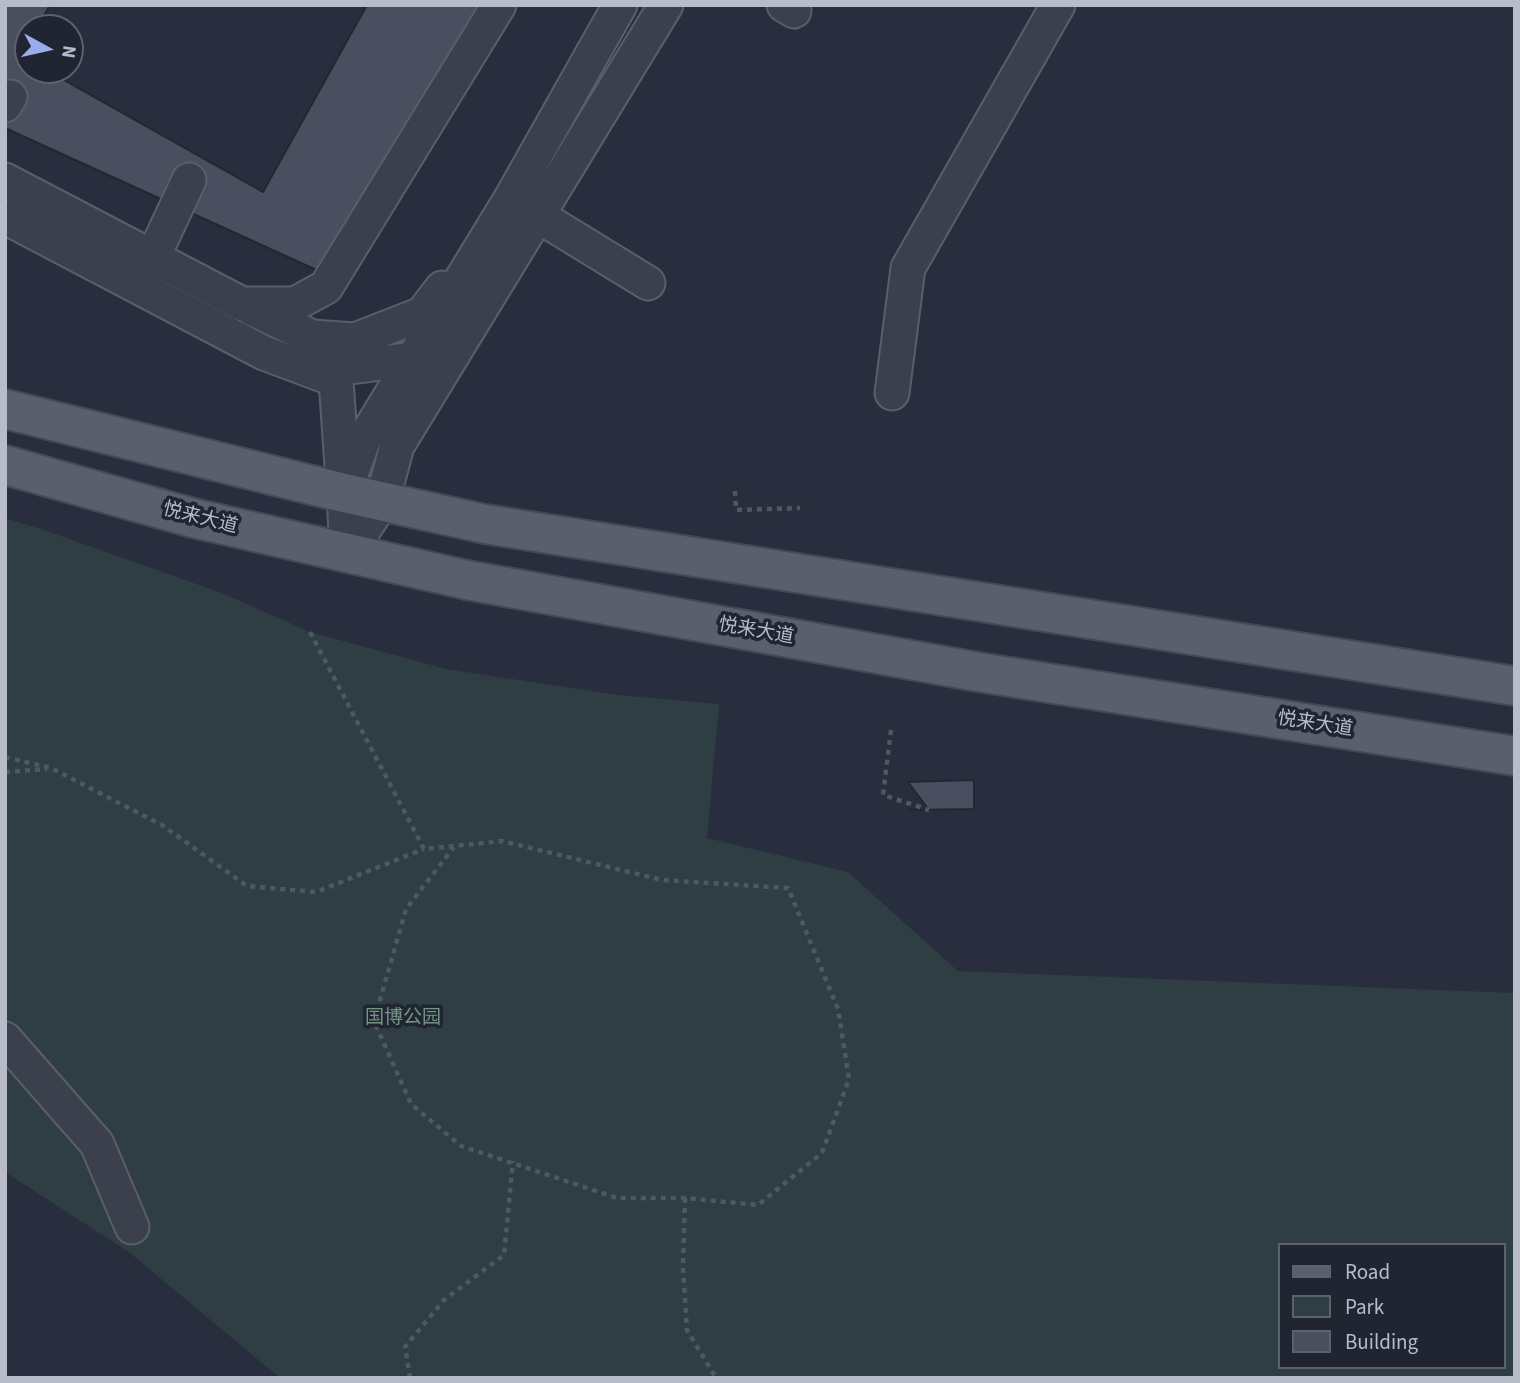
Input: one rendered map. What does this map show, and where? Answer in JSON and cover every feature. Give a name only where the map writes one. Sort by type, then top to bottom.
[{"type":"main road","points":[[5,409],[344,493],[485,524],[1515,687]]},
{"type":"main road","name":"悦来大道","points":[[5,465],[192,519],[467,580],[965,670],[1515,756]]},
{"type":"street","points":[[242,304],[295,304],[326,287],[499,5]]},
{"type":"street","points":[[346,555],[382,502],[397,446],[483,305],[524,208],[620,5]]},
{"type":"street","points":[[344,493],[363,441],[412,359],[524,208],[666,5]]},
{"type":"street","points":[[892,393],[908,268],[1058,5]]},
{"type":"street","points":[[5,180],[242,304],[312,337],[355,341],[422,314],[524,208]]},
{"type":"street","points":[[153,257],[189,180]]},
{"type":"street","points":[[524,208],[648,283]]},
{"type":"street","points":[[5,217],[264,353],[336,380],[346,555]]},
{"type":"street","points":[[264,353],[351,367],[412,359],[483,305]]},
{"type":"street","points":[[5,1040],[97,1144],[132,1227]]},
{"type":"path","points":[[735,491],[736,510],[800,508]]},
{"type":"path","points":[[310,632],[424,849]]},
{"type":"path","points":[[891,730],[883,795],[929,810]]},
{"type":"path","points":[[5,757],[51,768],[162,825],[247,886],[316,892],[424,849],[502,841],[662,880],[788,888],[838,1009],[849,1079],[822,1153],[758,1205],[685,1198],[617,1198],[513,1161],[461,1146],[411,1104],[373,1021],[406,909],[454,846]]},
{"type":"path","points":[[5,772],[51,768]]},
{"type":"path","points":[[410,1378],[405,1347],[444,1300],[504,1255],[513,1161]]},
{"type":"path","points":[[685,1198],[683,1268],[687,1330],[716,1378]]},
{"type":"green space","name":"国博公园","points":[[5,518],[222,593],[310,632],[446,669],[618,695],[719,704],[707,838],[848,872],[958,971],[1515,993],[1515,1378],[280,1378],[130,1253],[5,1172]]},
{"type":"building","points":[[5,5],[482,5],[323,273],[5,128]]},
{"type":"building","points":[[50,5],[367,5],[263,192],[71,84],[84,84],[84,14],[45,14]]},
{"type":"building","points":[[974,780],[974,809],[929,810],[908,782]]}]
